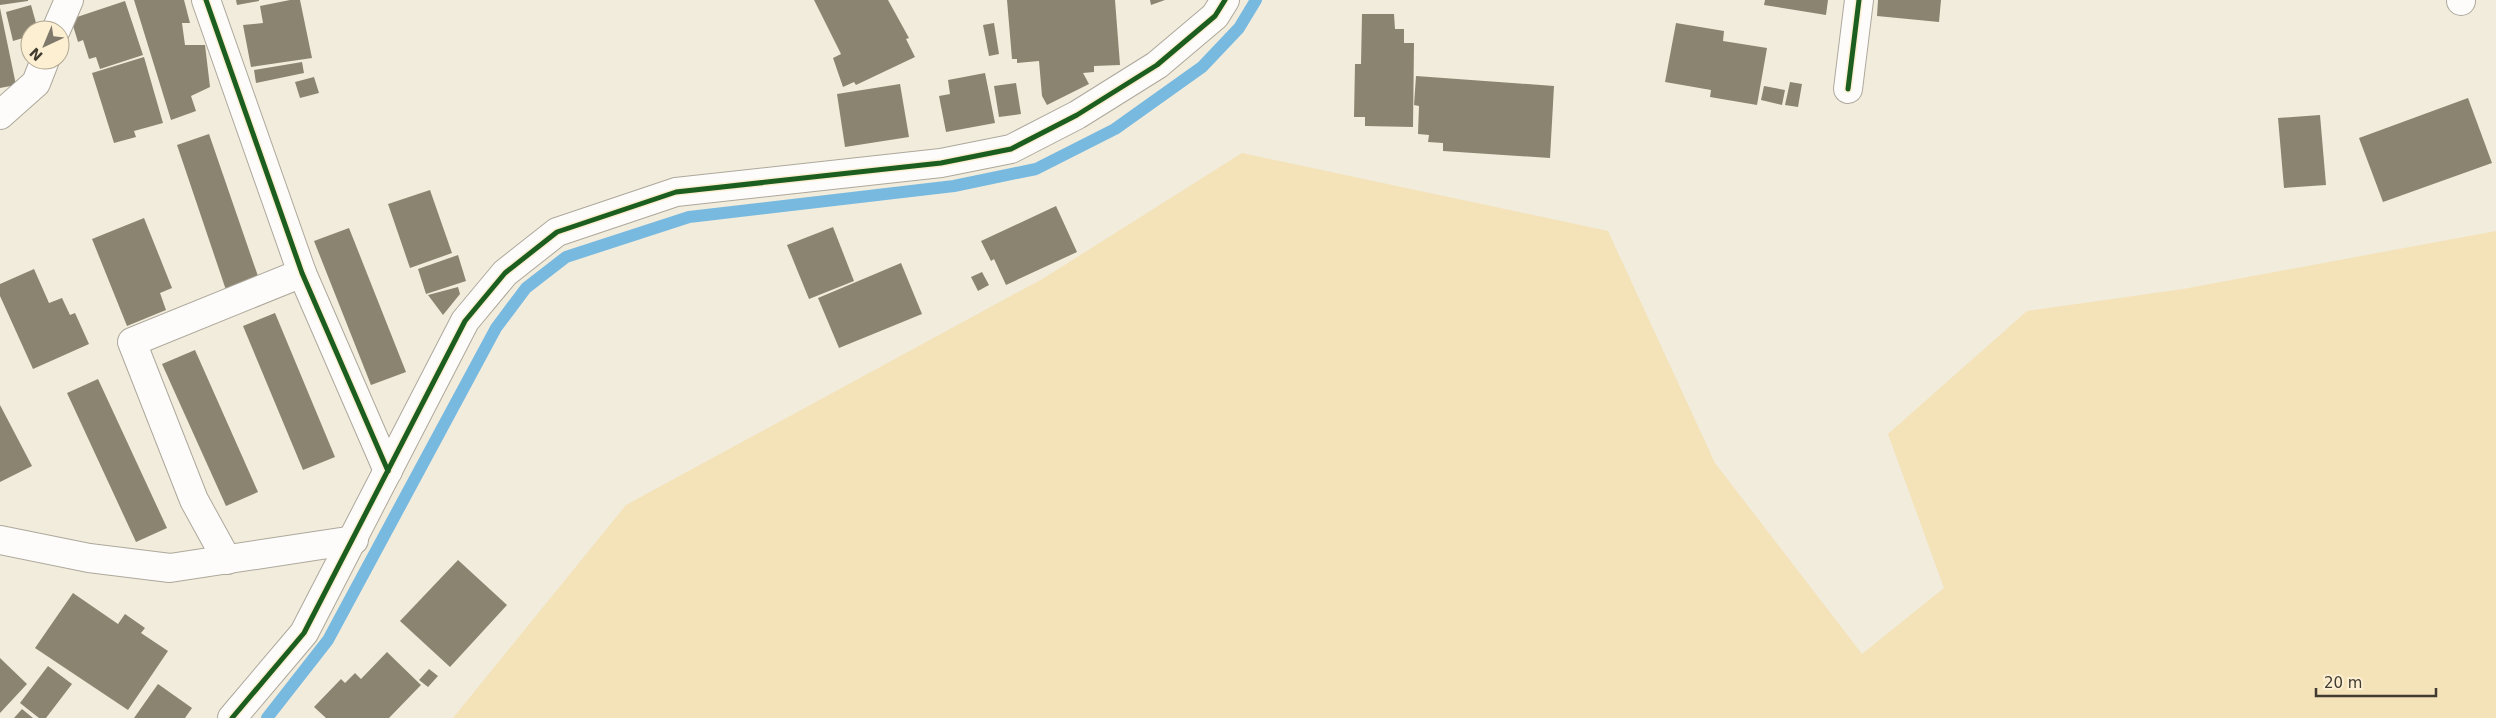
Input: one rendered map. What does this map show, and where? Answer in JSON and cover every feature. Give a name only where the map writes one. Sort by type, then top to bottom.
[{"type":"street","points":[[60,20],[69,0]]},
{"type":"street","points":[[206,0],[302,273],[388,471]]},
{"type":"street","points":[[232,718],[304,633],[354,540],[464,321],[505,273],[557,232],[676,192],[941,163],[1011,149],[1077,115],[1157,65],[1214,16],[1225,0]]},
{"type":"street","points":[[1848,89],[1859,0]]},
{"type":"street","points":[[0,115],[36,83],[41,70]]},
{"type":"street","points":[[227,560],[194,500],[132,342],[302,273]]},
{"type":"street","points":[[0,540],[89,558],[170,568],[354,540]]},
{"type":"shaded area","points":[[1242,153],[1608,231],[1715,463],[1862,654],[1944,588],[1888,434],[2027,311],[2183,289],[2496,231],[2496,718],[453,718],[626,505],[1044,278]]},
{"type":"building","points":[[0,0],[28,0],[28,1],[0,5]]},
{"type":"building","points":[[134,0],[184,0],[190,23],[182,23],[185,45],[205,45],[210,87],[191,96],[196,111],[171,120]]},
{"type":"building","points":[[236,0],[259,0],[259,1],[237,5]]},
{"type":"building","points":[[300,0],[312,58],[251,67],[243,25],[263,23],[260,6]]},
{"type":"building","points":[[814,0],[888,0],[909,38],[906,39],[915,57],[856,85],[854,82],[843,87],[833,58],[841,54]]},
{"type":"building","points":[[1007,0],[1115,0],[1120,65],[1094,66],[1094,72],[1083,73],[1089,84],[1047,105],[1042,96],[1039,61],[1017,63],[1017,59],[1012,59]]},
{"type":"building","points":[[1150,0],[1165,0],[1151,5]]},
{"type":"building","points":[[1765,0],[1828,0],[1826,15],[1764,5]]},
{"type":"building","points":[[1878,0],[1941,0],[1939,22],[1877,16]]},
{"type":"building","points":[[125,1],[143,55],[100,69],[96,57],[89,59],[83,40],[78,42],[71,19]]},
{"type":"building","points":[[31,5],[35,20],[20,20],[20,39],[13,41],[6,12]]},
{"type":"building","points":[[0,8],[16,85],[0,88]]},
{"type":"building","points":[[1362,14],[1394,14],[1395,29],[1404,29],[1404,43],[1414,43],[1413,127],[1365,126],[1365,117],[1354,117],[1355,64],[1361,64]]},
{"type":"building","points":[[994,23],[999,54],[989,56],[983,25]]},
{"type":"building","points":[[1676,23],[1724,31],[1723,41],[1767,48],[1757,105],[1710,97],[1711,90],[1665,82]]},
{"type":"building","points":[[144,57],[163,123],[134,131],[136,137],[114,143],[92,73]]},
{"type":"building","points":[[302,62],[304,73],[256,83],[254,70]]},
{"type":"building","points":[[985,73],[995,123],[946,132],[939,96],[950,94],[948,80]]},
{"type":"building","points":[[1416,76],[1554,86],[1550,158],[1443,151],[1443,143],[1428,142],[1429,135],[1418,134],[1419,106],[1414,105]]},
{"type":"building","points":[[314,77],[319,93],[300,98],[295,82]]},
{"type":"building","points":[[1790,82],[1802,84],[1798,107],[1785,105]]},
{"type":"building","points":[[1016,83],[1021,114],[999,117],[994,86]]},
{"type":"building","points":[[900,84],[909,137],[845,147],[837,94]]},
{"type":"building","points":[[1764,86],[1785,90],[1782,105],[1761,100]]},
{"type":"building","points":[[2468,98],[2492,163],[2383,202],[2359,138]]},
{"type":"building","points":[[2320,115],[2326,185],[2284,188],[2278,118]]},
{"type":"building","points":[[209,134],[260,282],[227,293],[177,145]]},
{"type":"building","points":[[430,190],[452,253],[410,268],[388,204]]},
{"type":"building","points":[[1056,206],[1077,252],[1006,285],[994,259],[991,261],[981,241]]},
{"type":"building","points":[[144,218],[172,288],[160,293],[166,310],[127,326],[92,239]]},
{"type":"building","points":[[833,227],[854,281],[809,299],[787,245]]},
{"type":"building","points":[[349,228],[406,372],[371,385],[314,241]]},
{"type":"building","points":[[458,255],[466,281],[426,294],[418,269]]},
{"type":"building","points":[[901,263],[922,314],[839,348],[818,298]]},
{"type":"building","points":[[34,269],[49,303],[62,298],[70,315],[75,313],[89,344],[33,369],[0,296],[0,284]]},
{"type":"building","points":[[982,272],[989,285],[978,291],[971,277]]},
{"type":"building","points":[[458,287],[460,294],[443,315],[428,295]]},
{"type":"building","points":[[275,313],[335,457],[303,470],[243,326]]},
{"type":"building","points":[[195,350],[258,492],[226,506],[162,364]]},
{"type":"building","points":[[98,379],[167,528],[136,542],[67,393]]},
{"type":"building","points":[[0,405],[32,466],[0,482]]},
{"type":"building","points":[[458,560],[507,605],[450,667],[400,621]]},
{"type":"building","points":[[73,593],[118,624],[125,614],[145,628],[141,633],[168,651],[128,710],[35,648]]},
{"type":"building","points":[[387,652],[421,685],[389,718],[326,718],[314,707],[341,679],[345,683],[355,673],[361,679]]},
{"type":"building","points":[[0,658],[27,684],[0,713]]},
{"type":"building","points":[[48,666],[72,684],[46,718],[39,718],[20,703]]},
{"type":"building","points":[[429,669],[438,676],[428,687],[419,680]]},
{"type":"building","points":[[158,684],[192,708],[185,718],[134,718]]},
{"type":"building","points":[[22,709],[33,718],[14,718]]},
{"type":"waterway","points":[[267,718],[328,640],[496,328],[526,288],[566,257],[689,217],[954,186],[1036,169],[1115,129],[1202,67],[1239,28],[1256,0]]},
{"type":"cycle path","points":[[206,0],[302,273],[388,471]]},
{"type":"cycle path","points":[[232,718],[304,633],[465,321],[505,273],[557,232],[676,192],[941,163],[1011,149],[1077,115],[1157,65],[1215,16],[1225,0]]},
{"type":"cycle path","points":[[1848,89],[1859,0]]}]
